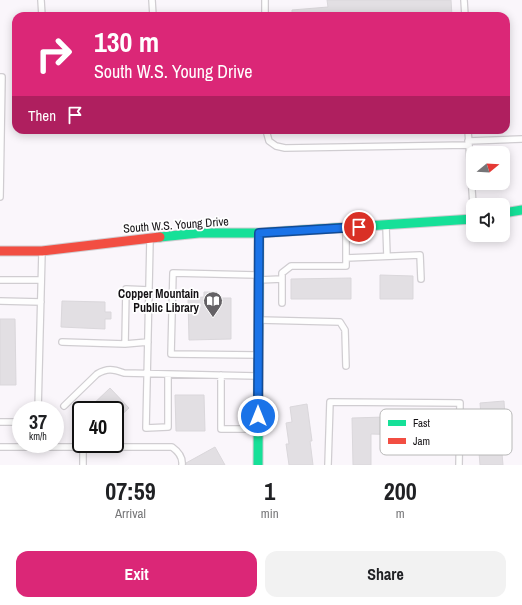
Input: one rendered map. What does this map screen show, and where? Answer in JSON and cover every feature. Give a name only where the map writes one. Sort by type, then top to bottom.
[{"type":"main road","points":[[510,212],[522,210]]},
{"type":"main road","name":"South W.S. Young Drive","points":[[0,251],[42,251],[150,237],[199,233],[259,233],[386,226],[466,220]]},
{"type":"main road","points":[[258,465],[259,233]]},
{"type":"lane","points":[[41,0],[42,12]]},
{"type":"lane","points":[[152,0],[153,12]]},
{"type":"lane","points":[[265,0],[265,12]]},
{"type":"lane","points":[[464,0],[465,12]]},
{"type":"lane","points":[[0,77],[2,77],[0,197]]},
{"type":"lane","points":[[267,134],[269,141],[276,146],[285,148],[468,143],[522,139]]},
{"type":"lane","points":[[468,134],[472,198]]},
{"type":"lane","points":[[386,226],[387,256]]},
{"type":"lane","points":[[282,303],[282,273],[291,266],[346,266],[346,228]]},
{"type":"lane","points":[[150,237],[146,428],[168,427],[168,374]]},
{"type":"lane","points":[[38,401],[42,251]]},
{"type":"lane","points":[[346,258],[420,255],[420,279]]},
{"type":"lane","points":[[259,355],[171,354],[173,273],[282,279]]},
{"type":"lane","points":[[0,280],[41,280]]},
{"type":"lane","points":[[125,344],[126,289],[149,290]]},
{"type":"lane","points":[[0,302],[41,302]]},
{"type":"lane","points":[[259,320],[340,322],[345,330],[346,366]]},
{"type":"lane","points":[[62,342],[125,344],[148,342]]},
{"type":"lane","points":[[64,406],[103,370],[112,369],[124,373],[258,376]]},
{"type":"lane","points":[[221,375],[221,429],[258,429]]},
{"type":"lane","points":[[328,465],[330,402],[460,403],[460,409]]},
{"type":"lane","points":[[0,422],[12,422]]},
{"type":"lane","points":[[0,447],[72,447]]},
{"type":"lane","points":[[124,447],[172,447],[178,451],[182,460],[182,465]]},
{"type":"lane","points":[[83,465],[84,453]]},
{"type":"lane","points":[[459,455],[459,465]]},
{"type":"building","points":[[327,0],[451,0],[452,12],[292,12],[292,10],[328,7]]},
{"type":"building","points":[[380,275],[413,276],[413,299],[380,299]]},
{"type":"building","points":[[351,278],[351,299],[291,299],[291,279]]},
{"type":"building","points":[[204,292],[217,292],[217,298],[231,298],[231,339],[189,340],[188,298],[204,297]]},
{"type":"building","points":[[62,301],[105,302],[105,312],[111,312],[111,319],[105,319],[105,329],[61,327]]},
{"type":"building","points":[[0,319],[15,319],[16,385],[0,385]]},
{"type":"building","points":[[110,388],[122,401],[96,401]]},
{"type":"building","points":[[175,395],[204,395],[205,431],[176,431]]},
{"type":"building","points":[[504,401],[504,409],[480,409],[480,403]]},
{"type":"building","points":[[124,403],[129,408],[124,413]]},
{"type":"building","points":[[307,404],[312,441],[310,441],[313,465],[289,465],[286,444],[289,444],[286,423],[292,422],[290,407]]},
{"type":"building","points":[[380,417],[380,434],[371,434],[371,465],[353,465],[352,418]]},
{"type":"building","points":[[215,447],[225,465],[186,465],[186,463]]},
{"type":"building","points":[[479,455],[502,455],[503,465],[480,465]]},
{"type":"traffic: fast","points":[[510,212],[522,210]]},
{"type":"traffic: fast","points":[[160,237],[199,233],[259,233],[466,219]]},
{"type":"traffic: fast","points":[[258,465],[259,233]]},
{"type":"traffic: jam","points":[[0,251],[42,251],[160,237]]},
{"type":"place","name":"Copper Mountain Public Library","points":[[213,318]]},
{"type":"route","points":[[258,416],[259,233],[359,227]]}]
